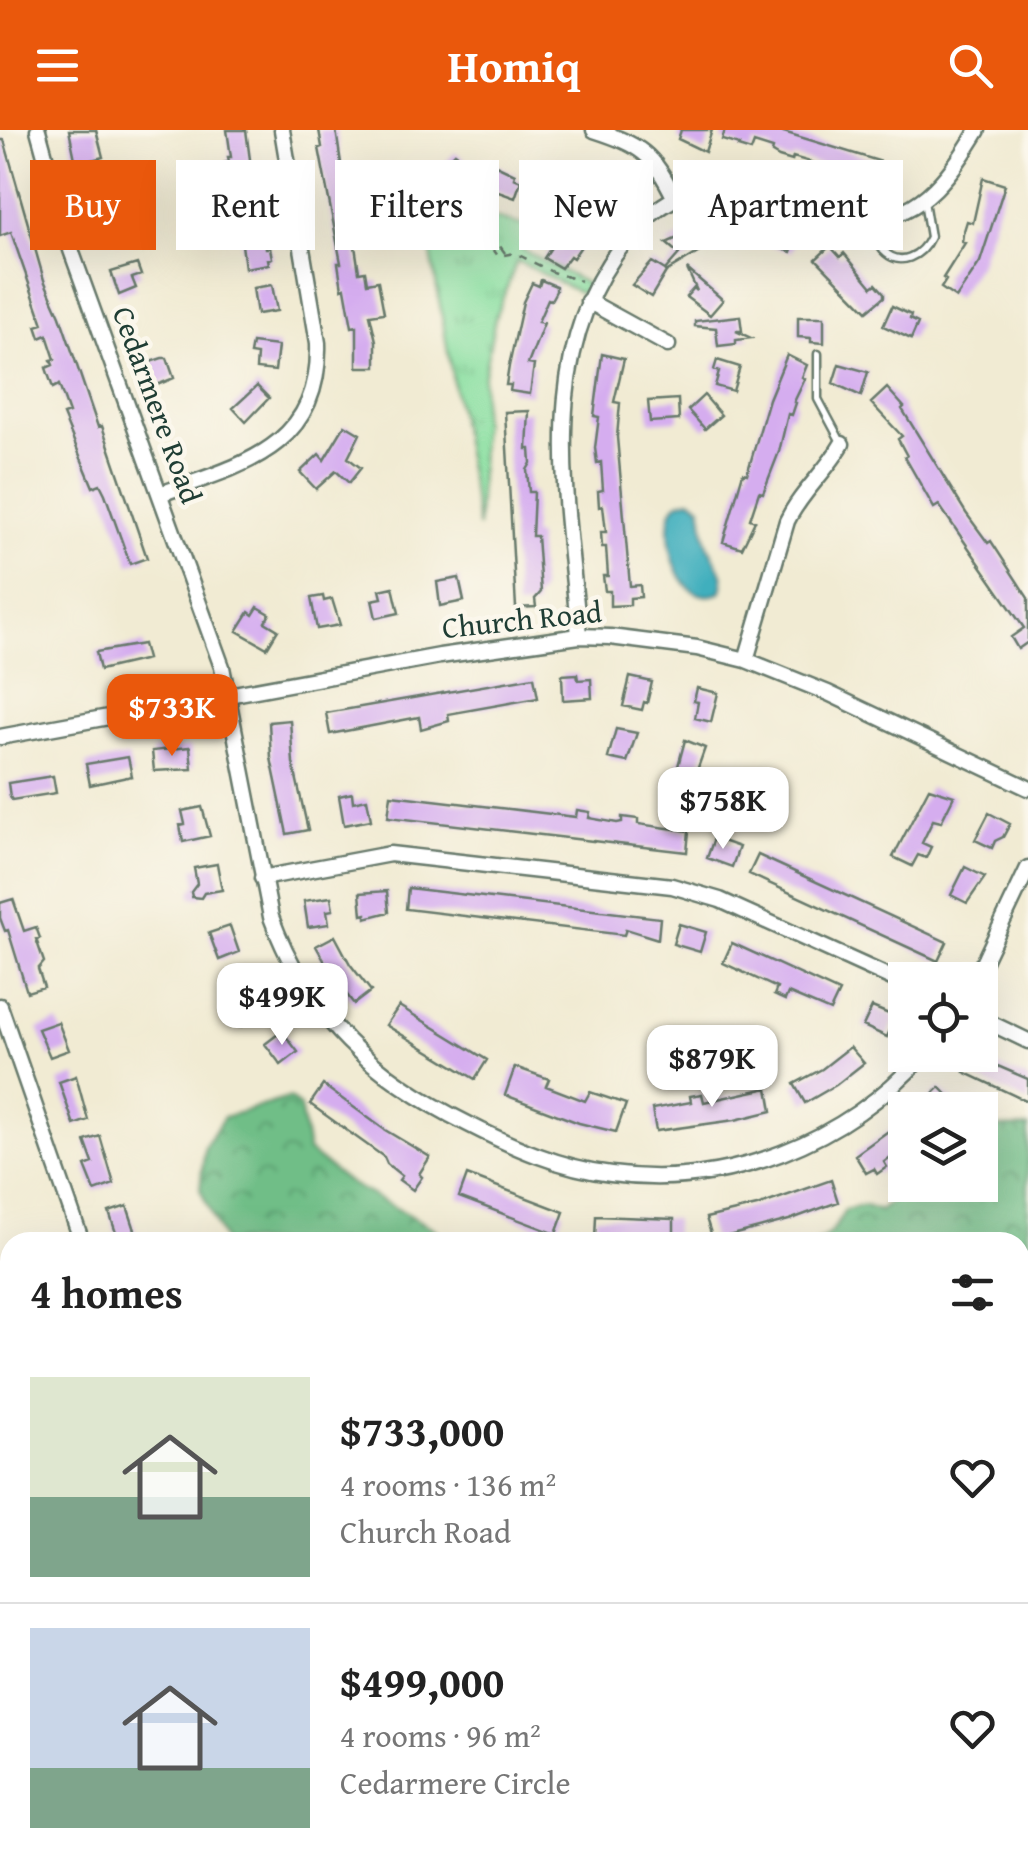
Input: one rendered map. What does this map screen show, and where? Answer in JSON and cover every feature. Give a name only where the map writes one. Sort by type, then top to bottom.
[{"type":"street","name":"Cedarmere Road","points":[[38,130],[71,250],[222,668],[271,917],[294,970],[328,1021],[354,1049],[408,1092],[441,1111],[504,1142],[574,1167],[609,1174],[646,1177],[748,1166],[843,1124],[909,1072]]},
{"type":"street","points":[[160,494],[267,452],[291,430],[310,399],[318,365],[318,343],[282,130]]},
{"type":"street","points":[[594,130],[638,146],[648,154],[660,168],[673,196]]},
{"type":"street","points":[[903,211],[923,200],[950,172],[978,130]]},
{"type":"street","points":[[578,636],[563,415],[568,368],[591,295],[618,250],[638,226],[673,199]]},
{"type":"street","points":[[591,295],[668,346]]},
{"type":"street","points":[[746,660],[787,521],[795,504],[842,444]]},
{"type":"street","name":"Church Road","points":[[0,738],[440,656],[578,636],[648,640],[746,660],[828,693],[1028,788]]},
{"type":"street","points":[[262,878],[390,854],[672,886],[720,900],[888,976]]},
{"type":"street","points":[[984,962],[1028,868]]},
{"type":"street","points":[[0,1006],[79,1232]]},
{"type":"street","points":[[998,1026],[1028,1040]]},
{"type":"lane","points":[[884,250],[896,258],[920,253],[930,237],[923,200]]},
{"type":"lane","points":[[818,354],[818,399],[842,444]]},
{"type":"path","points":[[505,253],[575,278],[591,295]]},
{"type":"green space","points":[[499,219],[519,224],[519,250],[587,284],[582,294],[517,261],[495,318],[483,379],[478,528],[431,250],[499,250]]},
{"type":"green space","points":[[289,1098],[300,1107],[308,1151],[349,1183],[438,1232],[219,1232],[200,1189],[205,1146],[224,1117]]},
{"type":"green space","points":[[1028,1127],[1028,1232],[831,1232],[845,1210],[863,1205],[880,1211],[891,1202],[998,1202],[998,1128]]},
{"type":"water","points":[[692,499],[701,506],[708,546],[721,572],[720,593],[704,595],[691,589],[674,562],[671,513],[676,504]]},
{"type":"building","points":[[69,130],[96,130],[103,157],[75,160]]},
{"type":"building","points":[[227,130],[246,130],[250,160],[229,160]]},
{"type":"building","points":[[319,130],[336,130],[341,160],[335,160],[335,232],[319,148]]},
{"type":"building","points":[[681,130],[712,130],[705,152],[678,139]]},
{"type":"building","points":[[725,130],[777,130],[875,160],[789,160],[754,143],[751,151],[722,140]]},
{"type":"building","points":[[0,140],[4,140],[30,231],[30,250],[35,250],[147,558],[130,564],[105,494],[100,484],[93,487],[63,415],[69,413],[59,385],[53,388],[46,368],[55,359],[47,335],[40,338],[36,326],[43,324],[11,232],[0,236]]},
{"type":"building","points":[[499,166],[519,180],[515,198],[499,192]]},
{"type":"building","points":[[983,178],[1005,185],[980,262],[956,298],[941,288],[946,280],[943,278],[965,243],[962,242],[967,221],[973,223]]},
{"type":"building","points":[[243,250],[270,250],[269,264],[245,268]]},
{"type":"building","points":[[339,250],[356,250],[359,272],[365,271],[367,283],[378,281],[384,313],[370,315],[376,367],[357,367],[357,326],[352,327],[345,288],[342,289]]},
{"type":"building","points":[[549,250],[578,250],[561,268],[544,258]]},
{"type":"building","points":[[674,250],[703,250],[666,272],[651,297],[632,285],[652,262],[665,270],[679,254]]},
{"type":"building","points":[[826,250],[834,250],[840,257],[844,253],[884,297],[867,311],[816,259]]},
{"type":"building","points":[[137,264],[141,275],[132,278],[136,288],[119,295],[111,272]]},
{"type":"building","points":[[687,269],[723,300],[710,315],[686,297],[694,288],[697,291]]},
{"type":"building","points":[[541,280],[556,286],[556,291],[538,322],[544,323],[528,364],[534,365],[530,394],[510,391],[511,385],[506,385],[523,302],[532,283],[539,286]]},
{"type":"building","points":[[272,285],[277,311],[257,314],[253,288]]},
{"type":"building","points":[[892,306],[918,323],[911,339],[883,326]]},
{"type":"building","points":[[740,316],[742,331],[736,331],[751,338],[736,340],[736,344],[718,346],[716,328],[695,326],[695,321]]},
{"type":"building","points":[[798,317],[824,317],[824,343],[798,337]]},
{"type":"building","points":[[252,343],[278,346],[275,371],[256,369],[257,355],[250,354]]},
{"type":"building","points":[[602,354],[624,359],[614,402],[620,403],[617,437],[630,586],[640,585],[641,597],[630,598],[630,605],[610,606],[610,591],[605,591],[603,576],[608,576],[601,532],[606,532],[603,506],[599,507],[598,491],[603,490],[601,462],[597,463],[595,448],[599,417],[594,416]]},
{"type":"building","points":[[787,355],[807,365],[802,377],[805,379],[792,415],[788,414],[779,452],[763,493],[759,492],[750,519],[755,521],[742,548],[723,542],[743,473],[747,474],[769,399]]},
{"type":"building","points":[[167,358],[174,378],[152,387],[144,364]]},
{"type":"building","points":[[717,360],[740,367],[733,391],[715,386]]},
{"type":"building","points":[[839,364],[868,372],[861,396],[833,383]]},
{"type":"building","points":[[257,386],[269,398],[246,422],[233,408]]},
{"type":"building","points":[[887,388],[904,407],[966,513],[988,543],[991,541],[1028,598],[1028,642],[1018,649],[1011,637],[1024,628],[939,505],[934,508],[905,457],[898,439],[902,436],[871,403]]},
{"type":"building","points":[[704,395],[721,415],[705,429],[688,410]]},
{"type":"building","points":[[678,399],[679,420],[650,422],[648,401]]},
{"type":"building","points":[[529,411],[527,449],[531,463],[527,470],[529,492],[534,492],[532,536],[537,536],[541,592],[535,599],[536,607],[516,608],[505,412]]},
{"type":"building","points":[[345,425],[360,434],[348,458],[361,468],[349,483],[336,471],[316,489],[300,472],[319,454],[324,460]]},
{"type":"building","points":[[459,578],[464,601],[440,606],[437,582]]},
{"type":"building","points":[[393,587],[399,613],[376,618],[372,600],[382,598],[380,590]]},
{"type":"building","points":[[323,596],[324,601],[332,599],[340,625],[317,629],[311,598]]},
{"type":"building","points":[[258,607],[270,614],[265,622],[278,630],[267,648],[237,631],[249,612],[253,615]]},
{"type":"building","points":[[143,644],[147,659],[100,670],[96,652]]},
{"type":"building","points":[[577,674],[578,680],[591,679],[592,698],[563,700],[562,675]]},
{"type":"building","points":[[534,677],[538,698],[448,714],[449,721],[421,729],[419,717],[330,734],[326,713]]},
{"type":"building","points":[[630,677],[652,682],[642,710],[623,706]]},
{"type":"building","points":[[697,688],[718,693],[711,722],[695,718]]},
{"type":"building","points":[[290,720],[293,763],[308,830],[287,834],[271,758],[269,722]]},
{"type":"building","points":[[616,729],[637,733],[627,762],[608,758]]},
{"type":"building","points":[[685,740],[705,748],[695,776],[677,770]]},
{"type":"building","points":[[190,747],[192,769],[154,771],[152,751]]},
{"type":"building","points":[[128,757],[132,776],[90,785],[86,764]]},
{"type":"building","points":[[53,776],[56,793],[12,800],[10,797],[8,783]]},
{"type":"building","points":[[929,788],[954,796],[941,822],[933,820],[922,843],[931,847],[926,858],[918,855],[912,866],[893,857]]},
{"type":"building","points":[[352,793],[353,802],[367,799],[371,820],[344,825],[339,796]]},
{"type":"building","points":[[391,795],[576,817],[577,810],[590,812],[589,818],[617,823],[622,822],[622,817],[638,819],[638,824],[689,831],[687,852],[388,817]]},
{"type":"building","points":[[202,807],[210,836],[183,842],[182,811]]},
{"type":"building","points":[[989,813],[1010,824],[992,848],[975,840]]},
{"type":"building","points":[[714,838],[739,847],[732,867],[707,858]]},
{"type":"building","points":[[758,855],[947,942],[938,961],[749,874]]},
{"type":"building","points":[[217,864],[222,890],[204,893],[201,898],[192,897],[197,884],[194,868]]},
{"type":"building","points":[[965,867],[985,877],[967,903],[951,895]]},
{"type":"building","points":[[408,888],[660,918],[658,939],[626,929],[624,935],[406,909]]},
{"type":"building","points":[[387,891],[389,912],[366,918],[366,914],[362,915],[360,893]]},
{"type":"building","points":[[331,897],[329,924],[308,927],[304,901]]},
{"type":"building","points":[[13,899],[24,931],[36,927],[44,962],[38,969],[44,987],[27,992],[8,930],[5,931],[0,918],[0,903]]},
{"type":"building","points":[[679,924],[706,932],[700,952],[673,944]]},
{"type":"building","points":[[230,926],[239,952],[219,960],[209,933]]},
{"type":"building","points":[[335,936],[371,991],[354,1004],[316,946]]},
{"type":"building","points":[[732,943],[839,992],[830,1011],[788,993],[785,1000],[774,995],[777,988],[723,963]]},
{"type":"building","points":[[251,979],[265,1003],[245,1014],[249,1022],[240,1027],[231,1011],[238,1007],[232,989]]},
{"type":"building","points":[[399,1006],[487,1060],[475,1079],[386,1025]]},
{"type":"building","points":[[872,1007],[888,1014],[887,1037],[863,1026]]},
{"type":"building","points":[[58,1022],[69,1050],[50,1057],[38,1029]]},
{"type":"building","points":[[282,1031],[298,1052],[281,1065],[265,1044]]},
{"type":"building","points":[[850,1047],[864,1063],[805,1103],[794,1084]]},
{"type":"building","points":[[998,1066],[1028,1079],[1028,1102],[964,1072],[998,1072]]},
{"type":"building","points":[[515,1067],[549,1079],[546,1086],[585,1101],[590,1092],[626,1104],[616,1132],[579,1123],[505,1095]]},
{"type":"building","points":[[76,1076],[88,1120],[74,1125],[59,1082]]},
{"type":"building","points":[[323,1085],[430,1157],[413,1190],[399,1180],[402,1176],[384,1157],[310,1104]]},
{"type":"building","points":[[768,1088],[772,1111],[656,1131],[652,1109],[691,1102],[690,1096],[702,1094],[704,1102]]},
{"type":"building","points":[[888,1131],[888,1159],[884,1162],[887,1167],[877,1174],[874,1169],[866,1173],[855,1155]]},
{"type":"building","points":[[100,1136],[114,1184],[95,1191],[85,1166],[93,1163],[85,1141]]},
{"type":"building","points":[[467,1175],[564,1212],[557,1232],[551,1232],[459,1197]]},
{"type":"building","points":[[831,1180],[838,1202],[743,1232],[710,1232],[706,1218],[757,1206]]},
{"type":"building","points":[[127,1206],[136,1232],[116,1232],[109,1212]]},
{"type":"building","points":[[596,1216],[674,1219],[674,1232],[595,1232]]}]
